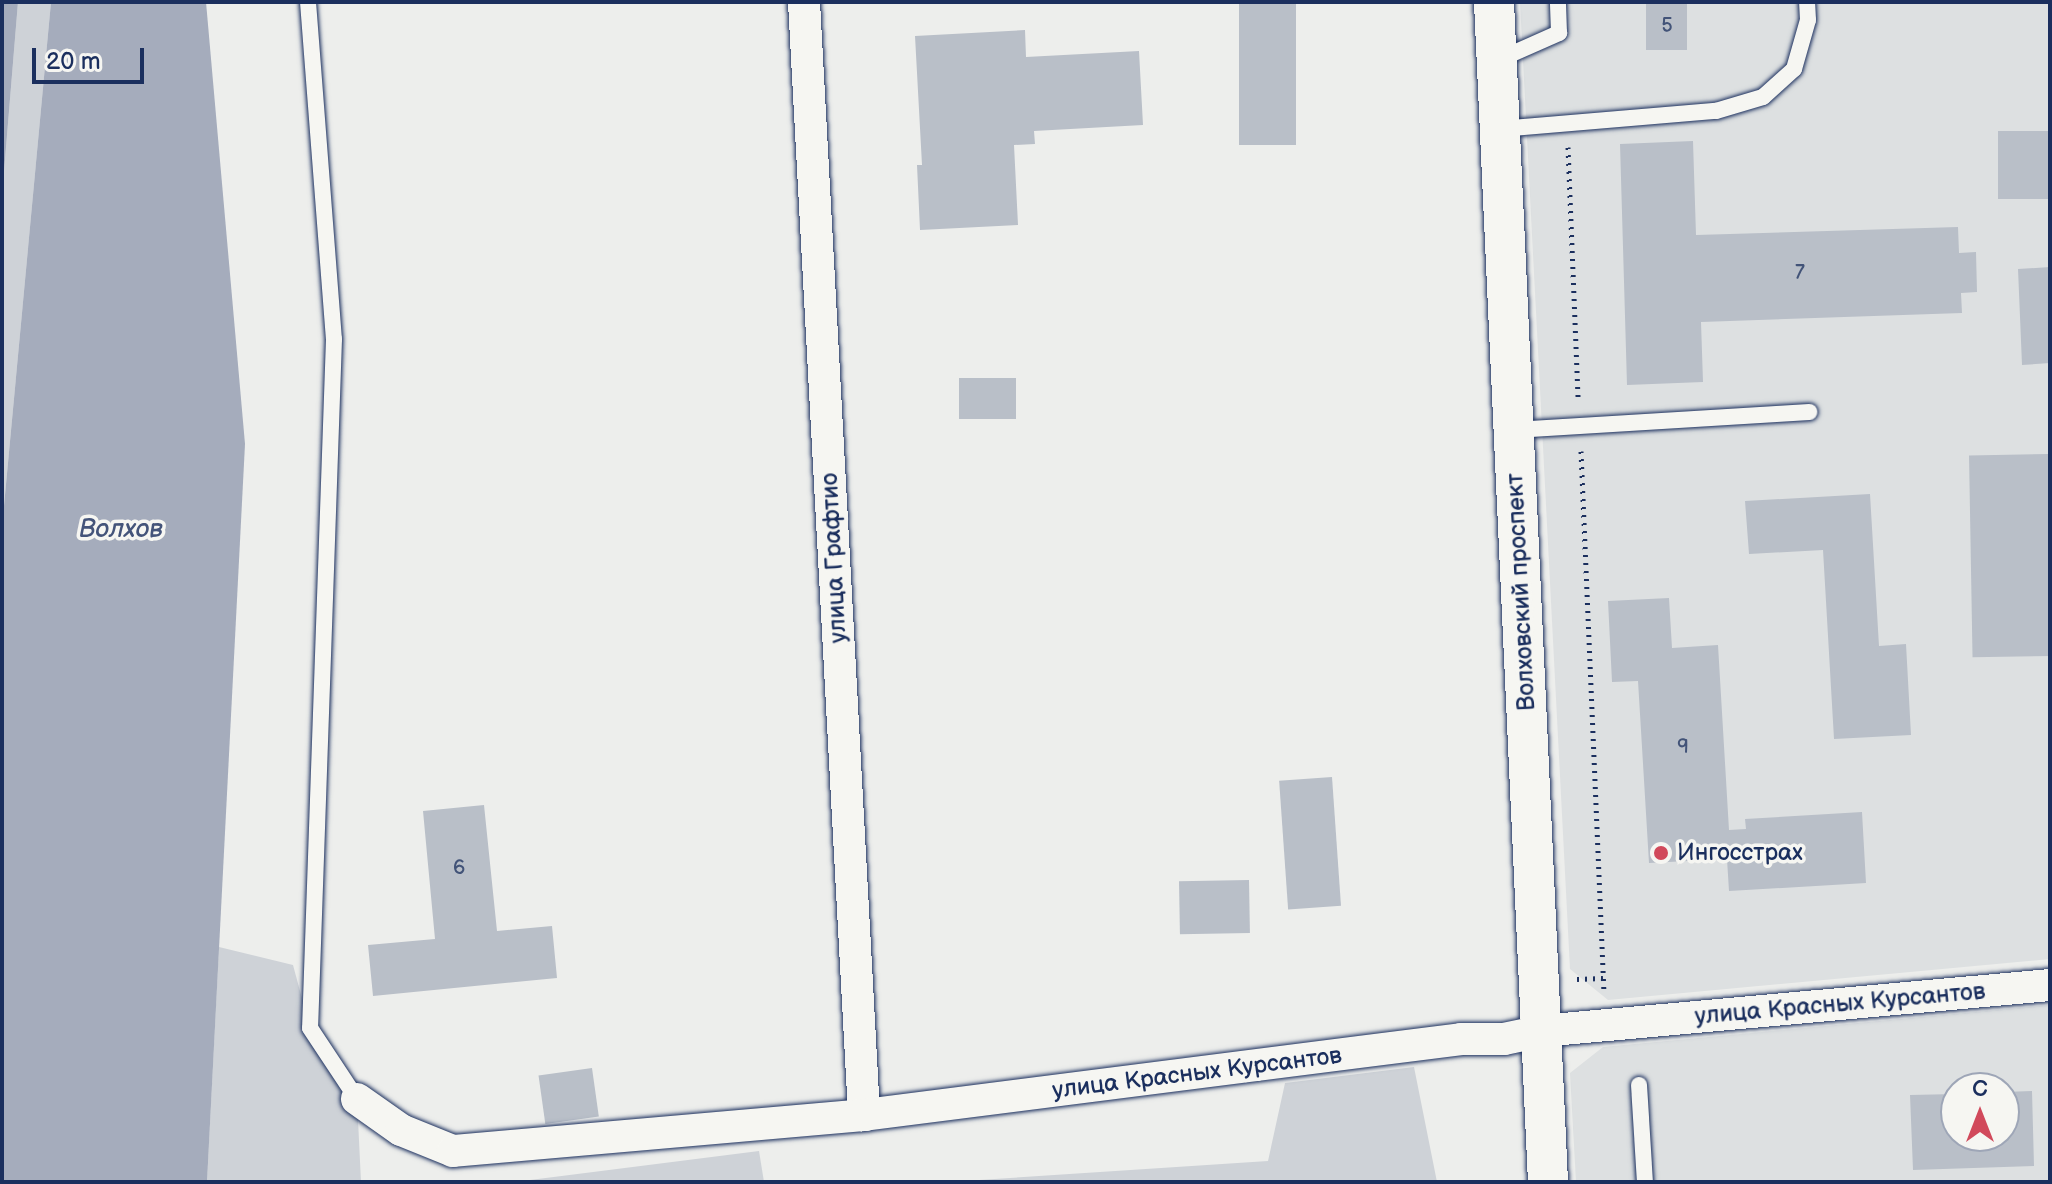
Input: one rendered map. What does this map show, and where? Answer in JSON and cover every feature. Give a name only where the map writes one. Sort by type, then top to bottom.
[{"type":"street","name":"улица Графтио","points":[[804,2],[864,1115]]},
{"type":"street","name":"Волховский проспект","points":[[1494,2],[1548,1182]]},
{"type":"street","name":"улица Красных Курсантов","points":[[357,1099],[401,1130],[453,1151],[864,1115],[1461,1039],[1504,1039],[1541,1031],[2050,985]]},
{"type":"lane","points":[[308,2],[334,339],[310,1028],[357,1099]]},
{"type":"lane","points":[[1497,61],[1559,33],[1558,2]]},
{"type":"lane","points":[[1500,129],[1716,111],[1763,97],[1794,69],[1808,20],[1807,2]]},
{"type":"lane","points":[[1514,430],[1809,412]]},
{"type":"lane","points":[[1639,1085],[1645,1182]]},
{"type":"path","points":[[1567,124],[1605,1025]]},
{"type":"shaded area","points":[[18,2],[51,2],[2,527],[2,196]]},
{"type":"shaded area","points":[[1520,2],[2050,2],[2050,959],[1608,1000],[1570,969]]},
{"type":"shaded area","points":[[219,947],[293,965],[310,1028],[357,1099],[361,1182],[207,1182]]},
{"type":"shaded area","points":[[2050,1005],[2050,1182],[1576,1182],[1570,1073],[1603,1047]]},
{"type":"shaded area","points":[[1414,1067],[1437,1182],[948,1182],[1268,1161],[1285,1083]]},
{"type":"shaded area","points":[[759,1151],[764,1182],[527,1182],[530,1180]]},
{"type":"water","points":[[2,2],[18,2],[2,196]]},
{"type":"water","name":"Волхов","points":[[51,2],[206,2],[245,444],[207,1182],[2,1182],[2,527]]},
{"type":"building","points":[[1239,2],[1296,2],[1296,145],[1239,145]]},
{"type":"building","points":[[1646,2],[1687,2],[1687,50],[1646,50]]},
{"type":"building","points":[[1025,30],[1026,57],[1139,51],[1143,125],[1034,131],[1035,144],[1014,145],[1018,225],[920,230],[917,165],[922,165],[915,36]]},
{"type":"building","points":[[1998,131],[2050,131],[2050,199],[1998,199]]},
{"type":"building","points":[[1693,141],[1696,235],[1958,227],[1959,253],[1976,252],[1977,292],[1961,293],[1962,313],[1701,322],[1703,382],[1627,385],[1620,144]]},
{"type":"building","points":[[2050,267],[2050,363],[2022,365],[2018,269]]},
{"type":"building","points":[[959,378],[1016,378],[1016,419],[959,419]]},
{"type":"building","points":[[2048,454],[2050,656],[1973,657],[1969,455]]},
{"type":"building","points":[[1870,494],[1879,646],[1906,644],[1911,735],[1834,739],[1823,550],[1749,554],[1745,501]]},
{"type":"building","points":[[1669,598],[1672,648],[1718,645],[1729,830],[1746,829],[1745,819],[1862,812],[1866,883],[1729,891],[1727,859],[1649,863],[1638,681],[1612,682],[1608,601]]},
{"type":"building","points":[[1332,777],[1341,906],[1288,909],[1279,781]]},
{"type":"building","points":[[484,805],[497,931],[552,926],[557,978],[373,996],[368,945],[435,939],[423,811]]},
{"type":"building","points":[[1249,880],[1250,933],[1180,934],[1179,881]]},
{"type":"building","points":[[592,1068],[599,1117],[545,1124],[539,1076]]},
{"type":"building","points":[[2020,1091],[2032,1091],[2034,1166],[1913,1170],[1910,1095],[1940,1094],[1940,1152],[2020,1152]]},
{"type":"place","name":"Ингосстрах","points":[[1661,853]]}]
